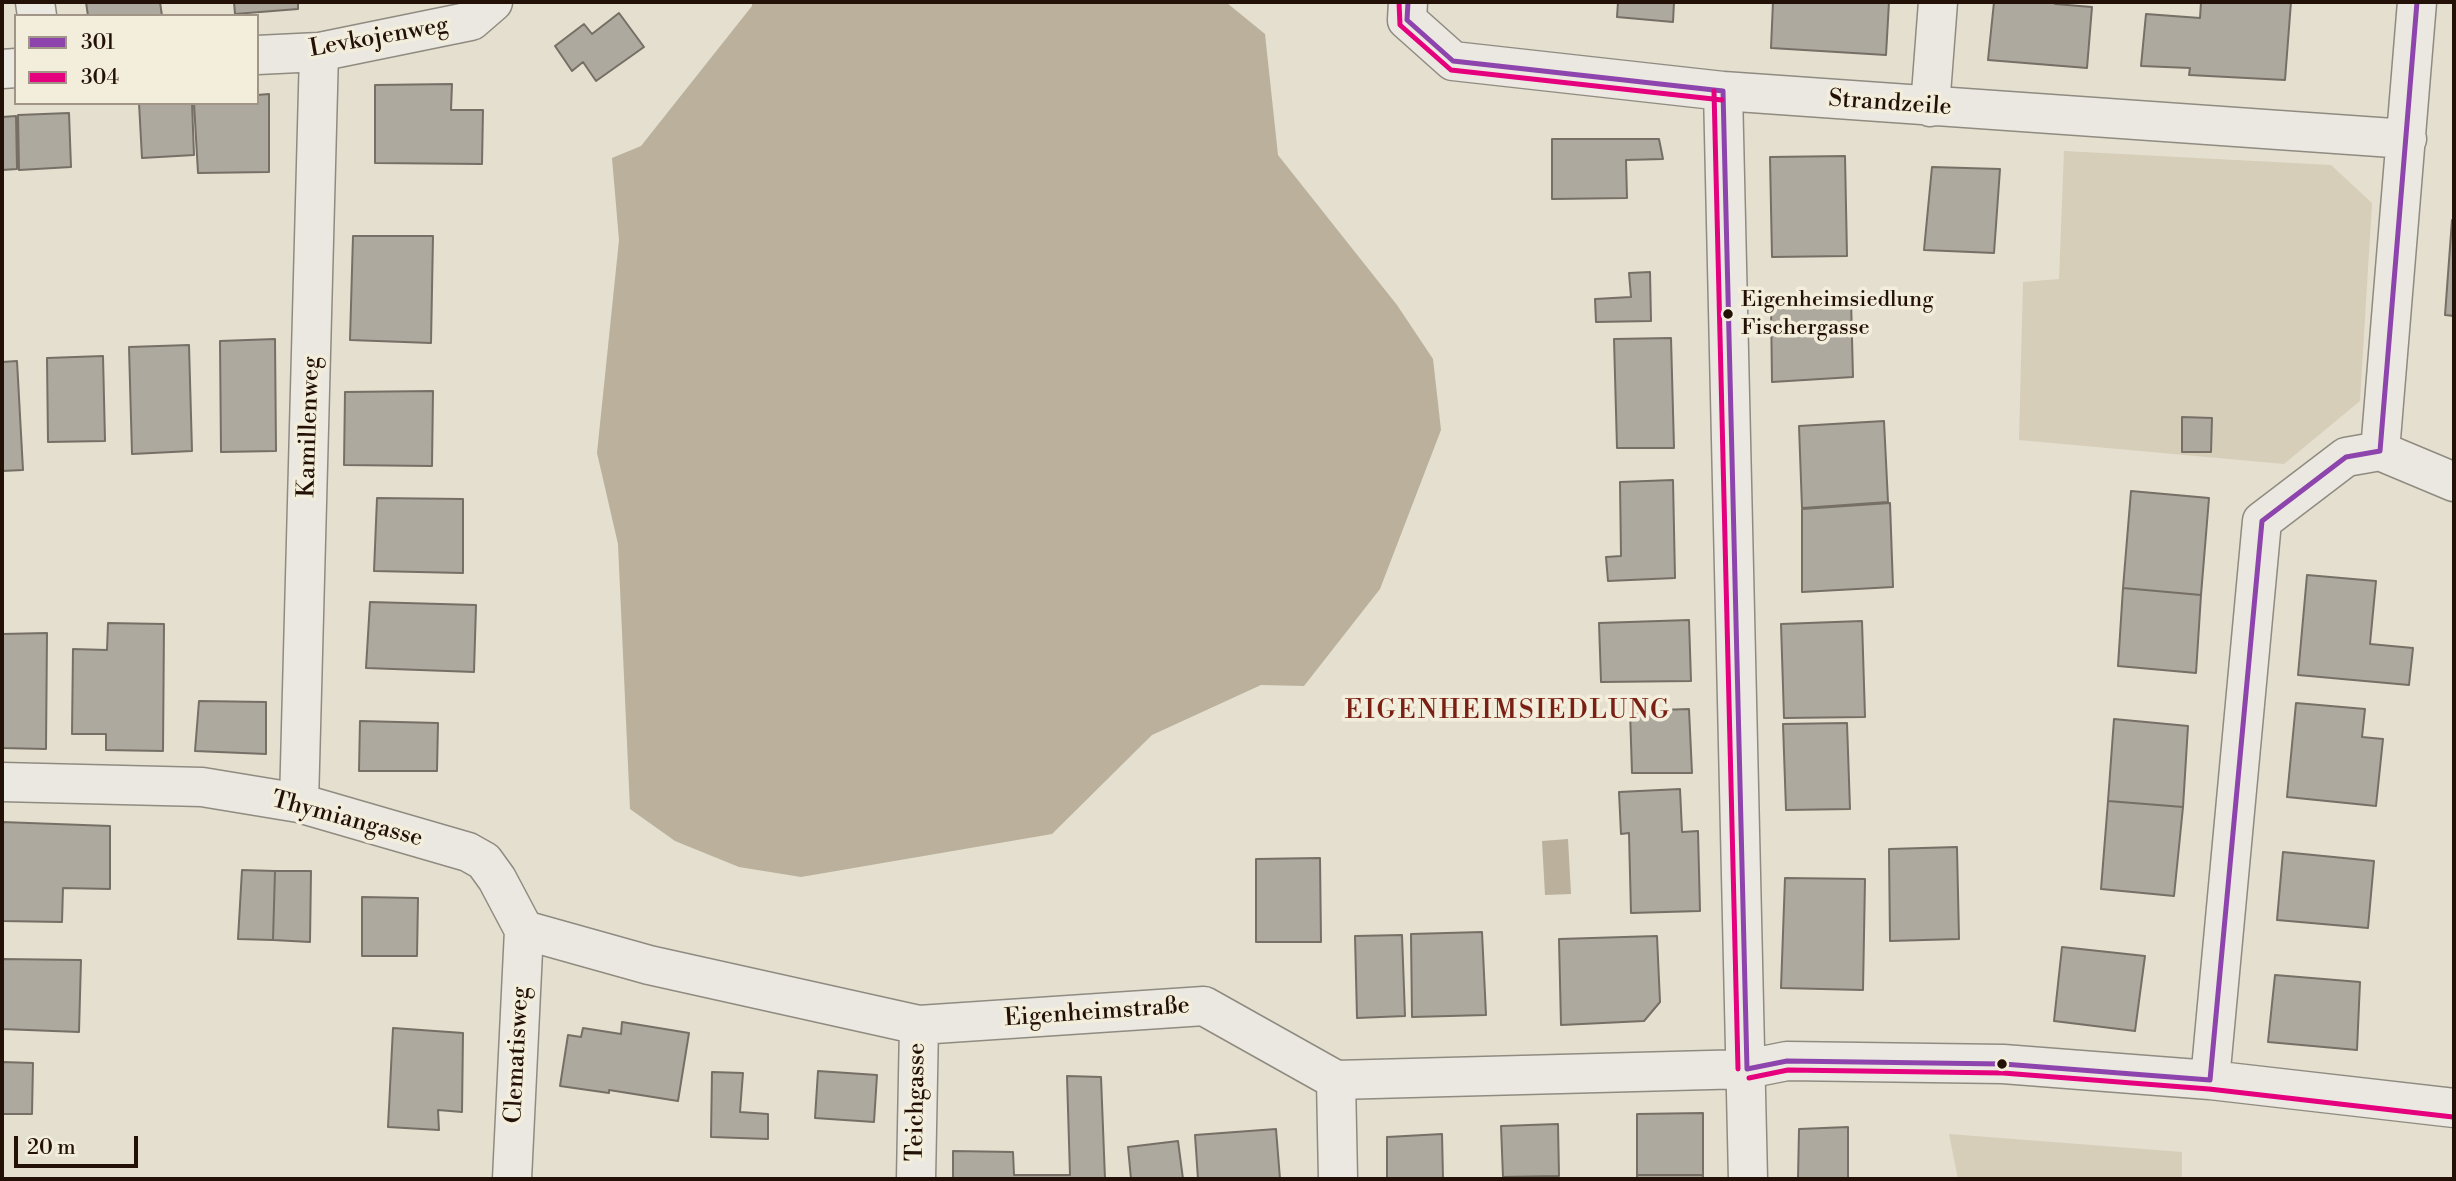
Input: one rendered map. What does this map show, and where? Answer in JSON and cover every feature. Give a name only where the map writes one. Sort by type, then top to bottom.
[{"type":"street","name":"Levkojenweg","points":[[259,55],[319,52],[471,21],[493,2]]},
{"type":"street","name":"Strandzeile","points":[[1408,2],[1407,20],[1453,61],[1723,91],[2407,139]]},
{"type":"street","points":[[1930,107],[1938,2]]},
{"type":"street","points":[[2380,451],[2417,2]]},
{"type":"street","name":"Kamillenweg","points":[[299,803],[319,52]]},
{"type":"street","points":[[1723,91],[1748,1179]]},
{"type":"street","points":[[2210,1080],[2262,521],[2346,457],[2380,451],[2454,482]]},
{"type":"street","name":"Thymiangasse","points":[[2,782],[202,787],[299,803],[468,852],[484,861],[497,879],[524,930]]},
{"type":"street","name":"Eigenheimstraße","points":[[524,930],[649,965],[919,1025],[1204,1006],[1336,1080]]},
{"type":"street","name":"Clematisweg","points":[[512,1179],[524,930]]},
{"type":"street","name":"Teichgasse","points":[[916,1179],[919,1025]]},
{"type":"street","points":[[1338,1179],[1336,1080],[1747,1069],[1787,1061],[2003,1064],[2210,1080],[2454,1108]]},
{"type":"shaded area","points":[[752,2],[1227,3],[1265,34],[1278,155],[1397,305],[1433,359],[1441,430],[1380,589],[1304,686],[1261,685],[1152,735],[1052,834],[801,877],[739,867],[675,841],[630,809],[618,544],[597,453],[619,240],[612,158],[641,146],[752,6]]},
{"type":"shaded area","points":[[2064,151],[2331,165],[2372,203],[2360,401],[2284,464],[2019,440],[2023,282],[2059,279]]},
{"type":"shaded area","points":[[1568,839],[1571,894],[1545,895],[1542,841]]},
{"type":"shaded area","points":[[1949,1134],[2182,1152],[2182,1179],[1958,1179]]},
{"type":"building","points":[[86,2],[160,2],[162,14],[88,14]]},
{"type":"building","points":[[234,2],[298,2],[298,9],[235,14]]},
{"type":"building","points":[[1618,2],[1674,2],[1673,22],[1617,17]]},
{"type":"building","points":[[1773,2],[1889,2],[1886,55],[1771,48]]},
{"type":"building","points":[[1994,2],[2055,2],[2092,7],[2087,68],[1988,60]]},
{"type":"building","points":[[2201,2],[2291,2],[2285,80],[2189,75],[2190,68],[2141,66],[2146,14],[2200,18]]},
{"type":"building","points":[[619,13],[644,47],[596,81],[583,62],[572,71],[555,46],[584,24],[592,34]]},
{"type":"building","points":[[452,84],[451,110],[483,110],[482,164],[375,163],[375,85]]},
{"type":"building","points":[[269,94],[269,172],[198,173],[194,105],[259,105],[259,95]]},
{"type":"building","points":[[139,105],[192,105],[194,155],[142,158]]},
{"type":"building","points":[[69,113],[71,167],[19,170],[18,115]]},
{"type":"building","points":[[16,116],[17,169],[2,170],[2,117]]},
{"type":"building","points":[[1552,139],[1659,139],[1663,159],[1626,160],[1627,198],[1552,199]]},
{"type":"building","points":[[1845,156],[1847,256],[1772,257],[1770,157]]},
{"type":"building","points":[[1932,167],[2000,169],[1994,253],[1924,250]]},
{"type":"building","points":[[2454,220],[2454,316],[2445,315]]},
{"type":"building","points":[[353,236],[433,236],[431,343],[350,340]]},
{"type":"building","points":[[1650,272],[1651,321],[1596,322],[1595,299],[1631,297],[1629,273]]},
{"type":"building","points":[[1851,299],[1853,377],[1772,382],[1771,303]]},
{"type":"building","points":[[1671,338],[1674,448],[1617,448],[1614,339]]},
{"type":"building","points":[[275,339],[276,451],[221,452],[220,341]]},
{"type":"building","points":[[189,345],[192,451],[132,454],[129,347]]},
{"type":"building","points":[[103,356],[105,441],[48,442],[47,358]]},
{"type":"building","points":[[17,361],[23,470],[2,471],[2,362]]},
{"type":"building","points":[[433,391],[432,466],[344,465],[345,392]]},
{"type":"building","points":[[2182,417],[2212,418],[2211,452],[2182,452]]},
{"type":"building","points":[[1884,421],[1888,502],[1802,508],[1799,426]]},
{"type":"building","points":[[1673,480],[1675,578],[1608,581],[1606,557],[1621,556],[1620,482]]},
{"type":"building","points":[[2131,491],[2209,498],[2201,595],[2123,588]]},
{"type":"building","points":[[377,498],[463,499],[463,573],[374,571]]},
{"type":"building","points":[[1890,503],[1893,587],[1802,592],[1802,509]]},
{"type":"building","points":[[2307,575],[2376,581],[2370,644],[2413,648],[2409,685],[2298,675]]},
{"type":"building","points":[[2123,588],[2201,595],[2196,673],[2118,666]]},
{"type":"building","points":[[370,602],[476,605],[474,672],[366,668]]},
{"type":"building","points":[[1689,620],[1691,681],[1601,682],[1599,623]]},
{"type":"building","points":[[1862,621],[1865,717],[1784,718],[1781,624]]},
{"type":"building","points":[[108,623],[164,624],[163,751],[106,750],[106,734],[72,734],[73,649],[107,650]]},
{"type":"building","points":[[47,633],[46,749],[2,748],[2,634]]},
{"type":"building","points":[[199,701],[266,702],[266,754],[195,751]]},
{"type":"building","points":[[2296,703],[2365,709],[2362,737],[2383,739],[2376,806],[2287,797]]},
{"type":"building","points":[[1689,709],[1692,773],[1632,773],[1630,711]]},
{"type":"building","points":[[2114,719],[2188,726],[2183,807],[2108,801]]},
{"type":"building","points":[[360,721],[438,723],[437,771],[359,771]]},
{"type":"building","points":[[1847,723],[1850,809],[1786,810],[1783,724]]},
{"type":"building","points":[[1680,789],[1682,832],[1698,831],[1700,911],[1631,913],[1629,833],[1621,834],[1619,792]]},
{"type":"building","points":[[2108,801],[2183,807],[2174,896],[2101,889]]},
{"type":"building","points":[[2,822],[110,826],[110,889],[63,888],[62,922],[2,921]]},
{"type":"building","points":[[1957,847],[1959,939],[1890,941],[1889,849]]},
{"type":"building","points":[[2283,852],[2374,861],[2368,928],[2277,920]]},
{"type":"building","points":[[1320,858],[1321,942],[1256,942],[1256,859]]},
{"type":"building","points":[[242,870],[275,871],[273,940],[238,939]]},
{"type":"building","points":[[275,871],[311,871],[310,942],[273,940]]},
{"type":"building","points":[[1785,878],[1865,879],[1863,990],[1781,988]]},
{"type":"building","points":[[362,897],[418,898],[417,956],[362,956]]},
{"type":"building","points":[[1482,932],[1486,1015],[1412,1017],[1411,934]]},
{"type":"building","points":[[1402,935],[1405,1016],[1357,1018],[1355,936]]},
{"type":"building","points":[[1657,936],[1660,1002],[1644,1021],[1561,1025],[1559,939]]},
{"type":"building","points":[[2062,947],[2145,956],[2135,1031],[2054,1021]]},
{"type":"building","points":[[2,959],[81,960],[79,1032],[2,1029]]},
{"type":"building","points":[[2275,975],[2360,982],[2357,1050],[2268,1042]]},
{"type":"building","points":[[622,1022],[689,1033],[678,1101],[609,1090],[609,1093],[560,1086],[568,1035],[581,1037],[583,1028],[621,1034]]},
{"type":"building","points":[[393,1028],[463,1033],[462,1112],[438,1110],[439,1130],[388,1127]]},
{"type":"building","points":[[2,1062],[33,1063],[32,1114],[2,1114]]},
{"type":"building","points":[[818,1071],[877,1075],[874,1122],[815,1118]]},
{"type":"building","points":[[712,1072],[743,1073],[740,1112],[768,1114],[768,1139],[711,1137]]},
{"type":"building","points":[[1067,1076],[1101,1077],[1105,1179],[953,1179],[953,1151],[1013,1152],[1014,1175],[1070,1175]]},
{"type":"building","points":[[1703,1113],[1703,1175],[1637,1175],[1637,1114]]},
{"type":"building","points":[[1558,1124],[1559,1176],[1503,1177],[1501,1126]]},
{"type":"building","points":[[1848,1127],[1848,1179],[1798,1179],[1799,1129]]},
{"type":"building","points":[[1276,1129],[1280,1179],[1198,1179],[1195,1135]]},
{"type":"building","points":[[1442,1134],[1443,1179],[1387,1179],[1387,1137]]},
{"type":"building","points":[[1178,1141],[1183,1179],[1131,1179],[1128,1147]]},
{"type":"building","points":[[1637,1175],[1703,1175],[1703,1179],[1637,1179]]},
{"type":"transit line","name":"304","points":[[1399,2],[1400,25],[1451,70],[1722,100]]},
{"type":"transit line","name":"301","points":[[1408,2],[1407,20],[1453,61],[1723,91]]},
{"type":"transit line","name":"301","points":[[2210,1080],[2262,521],[2346,457],[2380,451],[2417,2]]},
{"type":"transit line","name":"304","points":[[1714,91],[1738,1069]]},
{"type":"transit line","name":"301","points":[[1723,91],[1747,1069]]},
{"type":"transit line","name":"301","points":[[1747,1069],[1787,1061],[2003,1064],[2210,1080]]},
{"type":"transit line","name":"304","points":[[1749,1078],[1788,1070],[2003,1073],[2209,1089],[2453,1117]]},
{"type":"place","name":"Eigenheimsiedlung Fischergasse","points":[[1728,314]]},
{"type":"district","name":"EIGENHEIMSIEDLUNG","points":[[1508,712]]}]
